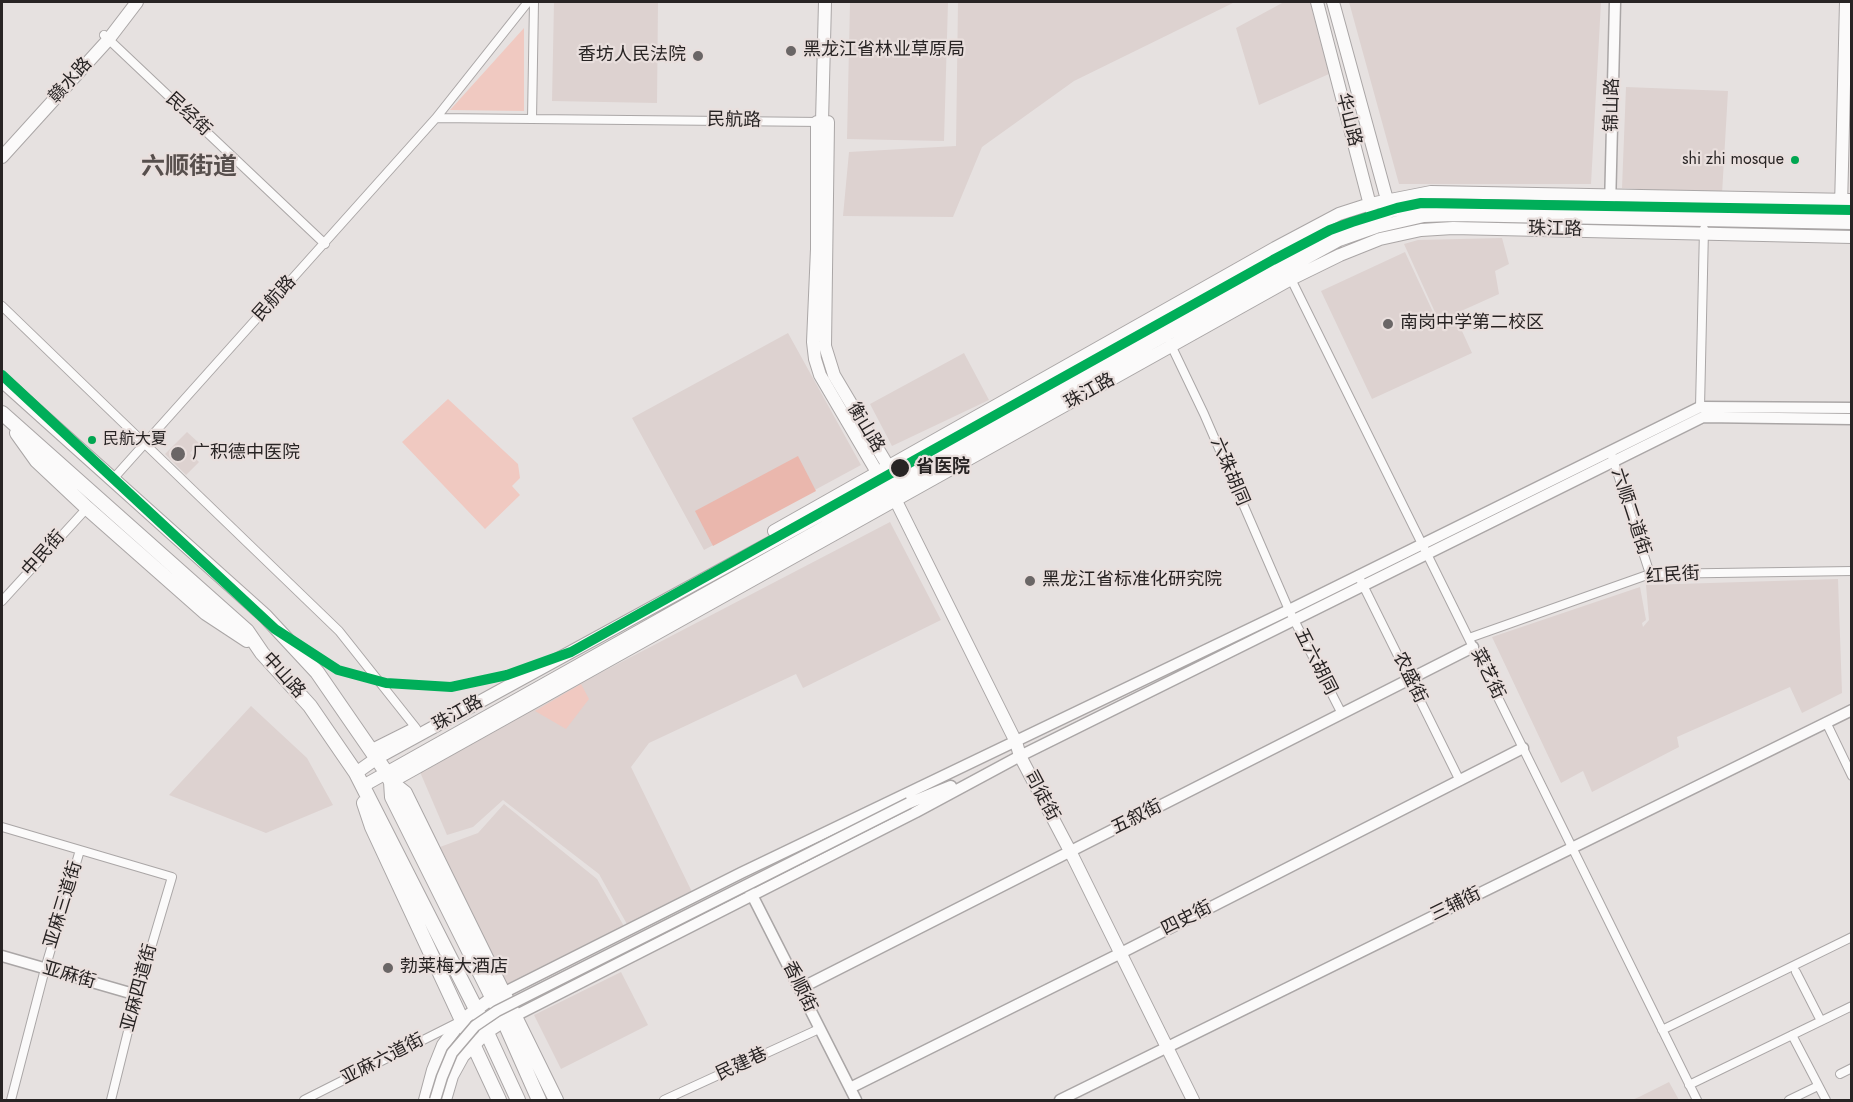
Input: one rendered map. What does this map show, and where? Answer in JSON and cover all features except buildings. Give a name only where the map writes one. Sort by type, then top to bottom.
[{"type":"main road","name":"赣水路","points":[[2,147],[106,37],[129,2]]},
{"type":"main road","name":"赣水路","points":[[2,157],[137,2]]},
{"type":"main road","name":"衡山路","points":[[825,2],[822,122],[825,346],[834,375],[886,473]]},
{"type":"main road","name":"华山路","points":[[1317,2],[1380,239]]},
{"type":"main road","name":"华山路","points":[[1333,2],[1392,217]]},
{"type":"main road","points":[[1846,2],[1846,206]]},
{"type":"main road","name":"珠江路","points":[[363,786],[388,777],[1169,340],[1335,230],[1392,217],[1416,206],[1610,202],[1846,206]]},
{"type":"main road","name":"珠江路","points":[[356,773],[375,754],[416,728],[886,473],[1283,264],[1339,214],[1370,204],[1392,217],[1453,228],[1851,237]]},
{"type":"main road","name":"珠江路","points":[[1392,217],[1455,215],[1851,223]]},
{"type":"main road","name":"珠江路","points":[[1283,264],[1340,255],[1380,239],[1392,217]]},
{"type":"main road","name":"中山路","points":[[2,380],[265,616],[317,672],[375,754],[388,777],[405,794],[509,1019],[556,1101]]},
{"type":"main road","points":[[5,416],[37,461],[87,508],[206,613],[260,650]]},
{"type":"main road","name":"中山路","points":[[5,416],[247,631],[260,650],[310,706],[356,773],[487,1032]]},
{"type":"main road","name":"珠江路","points":[[375,754],[886,473]]},
{"type":"main road","points":[[886,473],[895,495]]},
{"type":"main road","name":"司徒街","points":[[895,495],[1016,742],[1020,756],[1070,851],[1194,1101]]},
{"type":"main road","points":[[363,786],[364,805],[372,826],[499,1101]]},
{"type":"main road","points":[[429,1100],[433,1070],[443,1045],[462,1020],[498,996]]},
{"type":"main road","points":[[445,1101],[455,1069],[473,1044],[487,1032],[509,1019]]},
{"type":"main road","name":"中山路","points":[[509,1019],[539,1101]]},
{"type":"main road","points":[[487,1032],[518,1101]]},
{"type":"street","name":"民航路","points":[[113,479],[436,118],[528,2]]},
{"type":"street","points":[[532,119],[534,2]]},
{"type":"street","name":"锦山路","points":[[1610,202],[1615,2]]},
{"type":"street","name":"民经街","points":[[106,37],[325,244]]},
{"type":"street","name":"民航路","points":[[436,118],[822,122]]},
{"type":"street","points":[[1700,407],[1704,220]]},
{"type":"street","name":"菜艺街","points":[[1283,264],[1697,1101]]},
{"type":"street","points":[[2,306],[339,631],[416,728]]},
{"type":"street","name":"六珠胡同","points":[[1169,340],[1292,615]]},
{"type":"street","points":[[509,1019],[916,812],[1292,615],[1612,455],[1700,407],[1851,408]]},
{"type":"street","points":[[1612,455],[1702,417],[1851,419]]},
{"type":"street","name":"六顺二道街","points":[[1612,455],[1650,574]]},
{"type":"street","name":"中民街","points":[[2,601],[87,508]]},
{"type":"street","name":"红民街","points":[[1471,642],[1650,574],[1851,571]]},
{"type":"street","name":"农盛街","points":[[1361,580],[1460,781]]},
{"type":"street","points":[[498,996],[741,873],[1016,742],[1292,615]]},
{"type":"street","name":"五六胡同","points":[[1292,615],[1342,714]]},
{"type":"street","name":"五叙街","points":[[801,988],[1410,679],[1471,642]]},
{"type":"street","name":"三辅街","points":[[1060,1101],[1851,710]]},
{"type":"street","points":[[1826,722],[1851,776]]},
{"type":"street","name":"四史街","points":[[850,1088],[1523,748]]},
{"type":"street","points":[[429,1100],[452,1053],[475,1026],[497,1011],[909,803],[1005,764]]},
{"type":"street","points":[[2,827],[80,850]]},
{"type":"street","name":"亚麻四道街","points":[[80,850],[172,877],[137,995],[111,1101]]},
{"type":"street","name":"亚麻三道街","points":[[11,1101],[45,969],[80,850]]},
{"type":"street","name":"香顺街","points":[[741,873],[856,1101]]},
{"type":"street","points":[[1662,1030],[1851,937]]},
{"type":"street","name":"亚麻街","points":[[2,956],[137,995]]},
{"type":"street","points":[[1796,972],[1821,1021]]},
{"type":"street","points":[[1689,1085],[1851,1006]]},
{"type":"street","name":"亚麻六道街","points":[[304,1101],[462,1020]]},
{"type":"street","name":"民建巷","points":[[664,1101],[819,1029]]},
{"type":"street","points":[[1792,1035],[1826,1101]]},
{"type":"street","points":[[1840,1074],[1851,1068]]},
{"type":"street","points":[[1789,1101],[1818,1086]]},
{"type":"shaded area","points":[[554,2],[658,2],[657,103],[552,101]]},
{"type":"shaded area","points":[[850,2],[948,2],[944,141],[847,139]]},
{"type":"shaded area","points":[[958,2],[1235,2],[1074,81],[982,147],[953,217],[843,216],[849,152],[956,146]]},
{"type":"shaded area","points":[[1284,2],[1310,2],[1329,74],[1259,105],[1236,28]]},
{"type":"shaded area","points":[[1349,2],[1601,2],[1591,184],[1399,184]]},
{"type":"shaded area","points":[[524,28],[524,111],[450,110]]},
{"type":"shaded area","points":[[1626,87],[1728,91],[1722,194],[1622,188]]},
{"type":"shaded area","points":[[1502,238],[1509,264],[1495,271],[1499,294],[1439,321],[1404,244],[1418,240]]},
{"type":"shaded area","name":"南岗中学第二校区","points":[[1405,252],[1440,327],[1457,320],[1472,353],[1372,399],[1321,291]]},
{"type":"shaded area","points":[[788,333],[861,465],[704,550],[632,418]]},
{"type":"shaded area","points":[[964,353],[989,400],[892,446],[870,404]]},
{"type":"shaded area","points":[[448,399],[518,464],[520,478],[512,486],[520,495],[485,529],[402,442]]},
{"type":"shaded area","name":"广积德中医院","points":[[187,432],[199,443],[190,453],[199,462],[186,475],[165,454]]},
{"type":"shaded area","points":[[798,456],[816,491],[713,546],[695,511]]},
{"type":"shaded area","points":[[890,522],[941,620],[803,688],[796,674],[649,743],[631,767],[693,894],[628,926],[599,874],[503,800],[473,827],[447,835],[420,772],[583,682]]},
{"type":"shaded area","points":[[1838,579],[1842,693],[1802,713],[1790,687],[1677,737],[1679,747],[1592,792],[1583,771],[1561,783],[1492,637],[1640,587],[1646,620],[1642,623],[1643,627],[1649,620],[1646,585]]},
{"type":"shaded area","points":[[581,684],[589,699],[566,729],[535,711]]},
{"type":"shaded area","points":[[251,706],[307,758],[333,805],[266,833],[169,795]]},
{"type":"shaded area","points":[[504,804],[597,879],[625,928],[507,984],[440,847],[478,833]]},
{"type":"shaded area","points":[[621,972],[648,1025],[561,1069],[534,1015]]},
{"type":"shaded area","points":[[1669,1082],[1679,1100],[1632,1100],[1639,1097]]},
{"type":"transit line","points":[[2,375],[275,629],[338,670],[386,683],[451,687],[507,675],[571,652],[1273,260],[1330,230],[1352,222],[1421,203],[1852,210]]},
{"type":"place","name":"黑龙江省林业草原局","points":[[791,51]]},
{"type":"place","name":"香坊人民法院","points":[[698,56]]},
{"type":"place","name":"shi zhi mosque","points":[[1795,160]]},
{"type":"place","name":"南岗中学第二校区","points":[[1388,324]]},
{"type":"place","name":"民航大夏","points":[[92,440]]},
{"type":"place","name":"广积德中医院","points":[[178,454]]},
{"type":"place","name":"省医院","points":[[900,468]]},
{"type":"place","name":"黑龙江省标准化研究院","points":[[1030,581]]},
{"type":"place","name":"勃莱梅大酒店","points":[[388,968]]},
{"type":"district","name":"六顺街道","points":[[189,168]]}]
